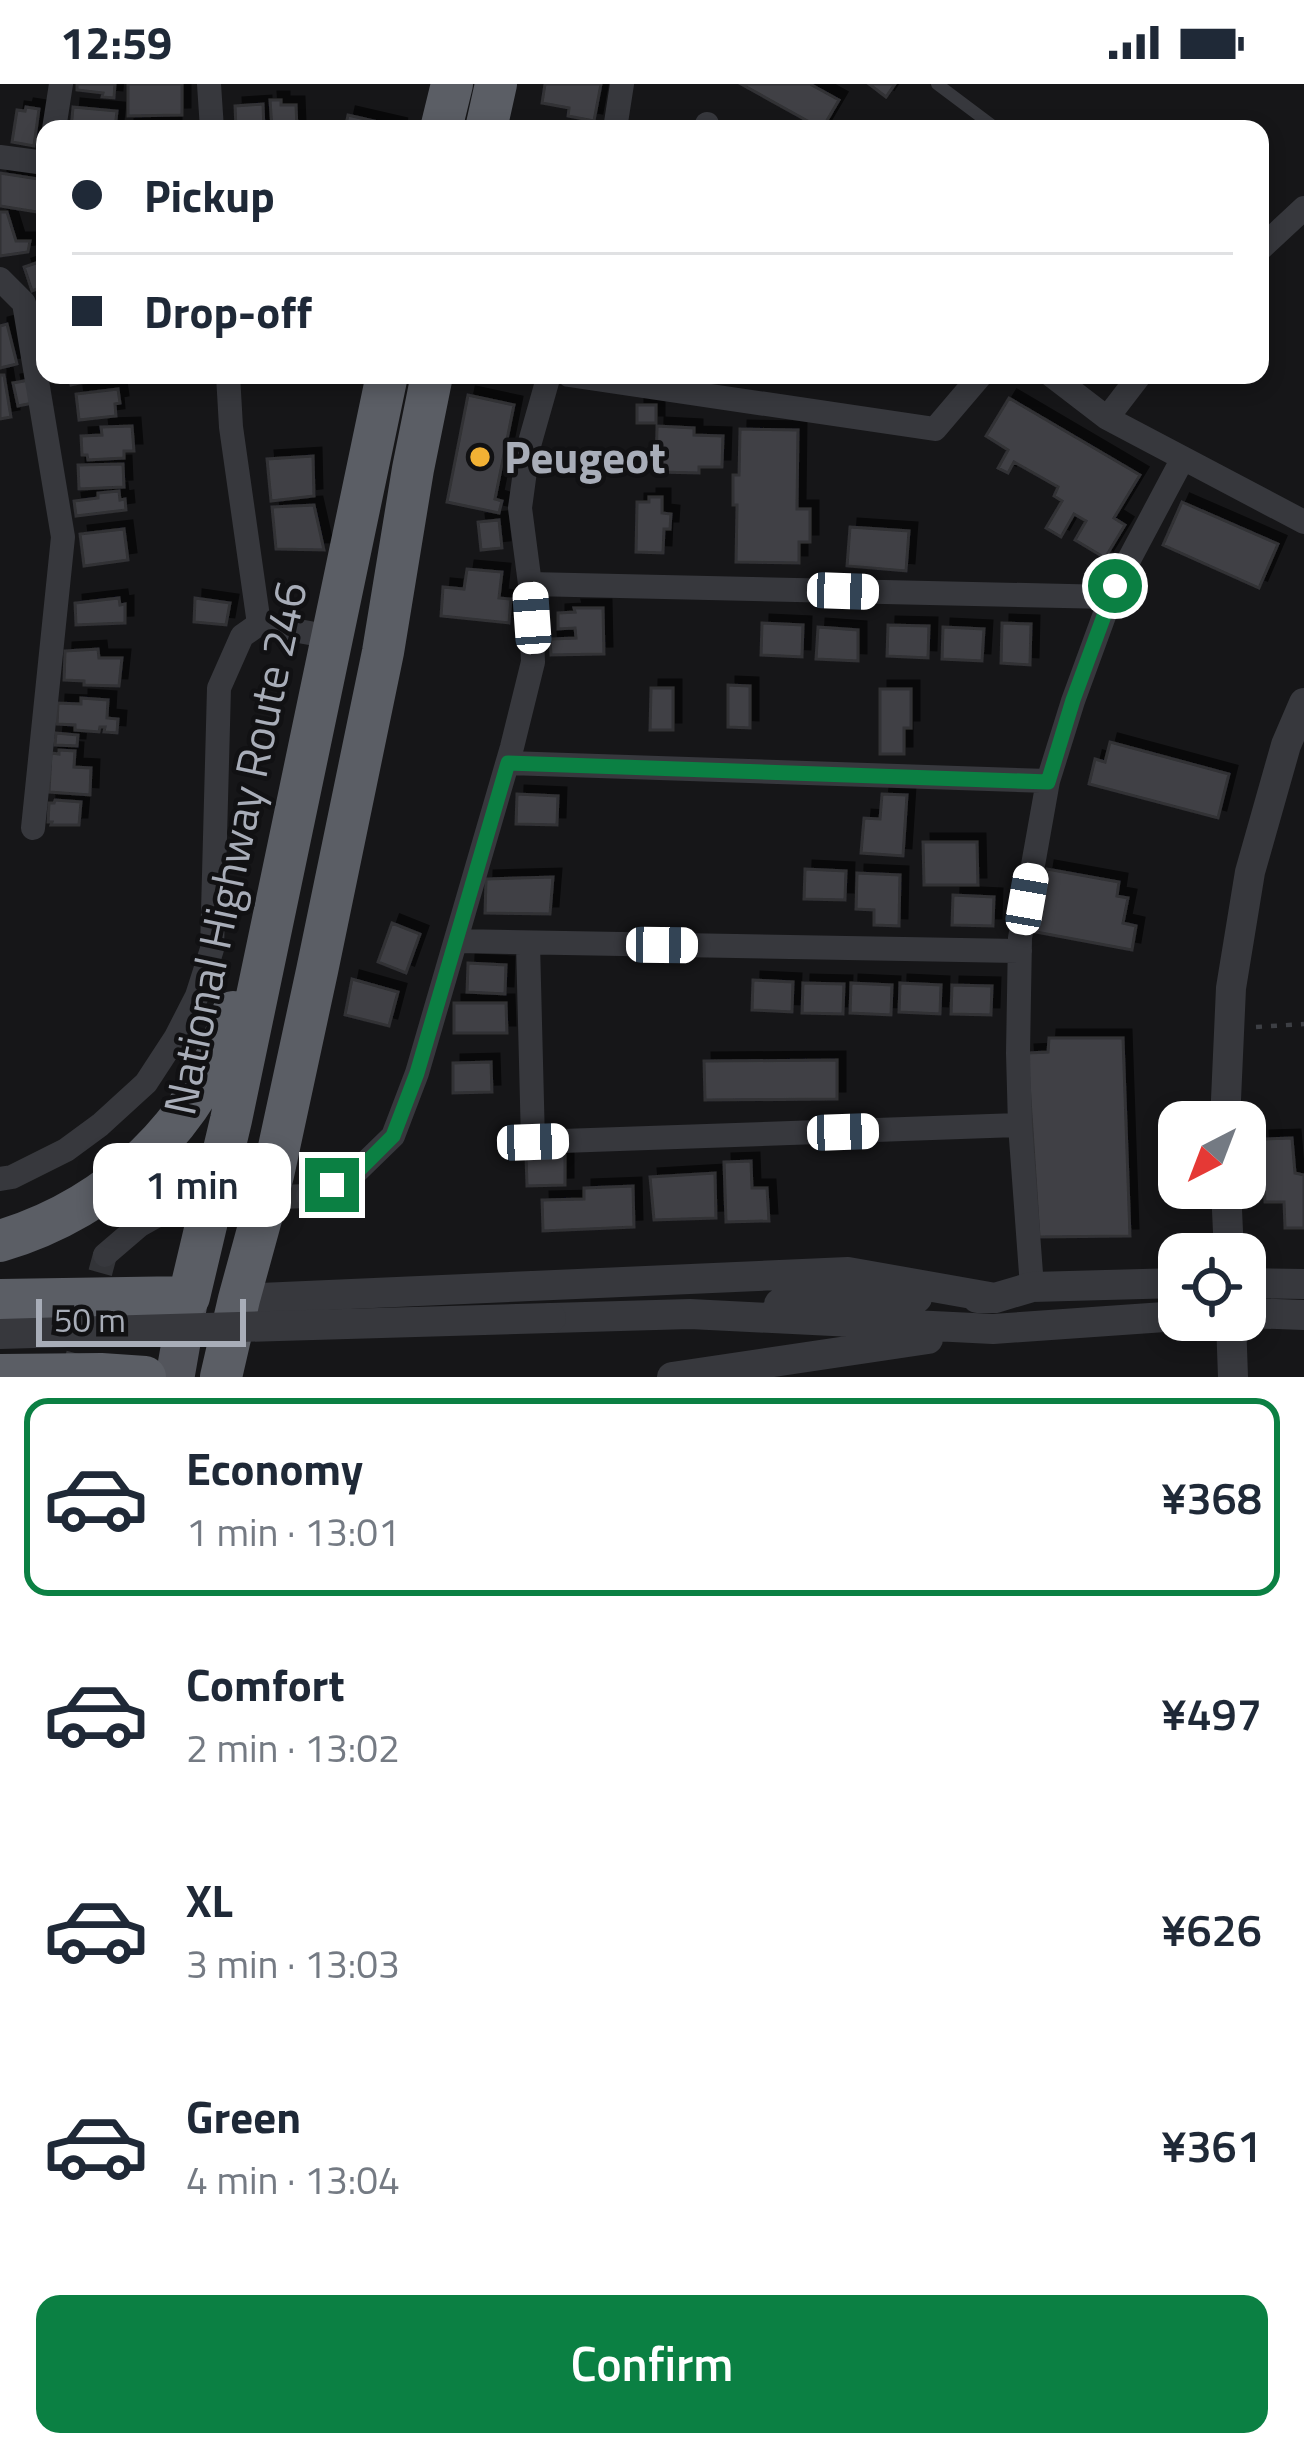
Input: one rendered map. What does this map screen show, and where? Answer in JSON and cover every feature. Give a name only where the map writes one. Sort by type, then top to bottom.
[{"type":"highway","points":[[443,120],[452,84]]},
{"type":"highway","points":[[488,120],[496,84]]},
{"type":"highway","name":"National Highway Route 246","points":[[189,1297],[231,1120],[385,384]]},
{"type":"highway","points":[[221,1377],[273,1175],[317,971],[383,652],[430,384]]},
{"type":"highway","points":[[0,1241],[111,1188],[155,1149],[194,1100],[228,1028],[310,742]]},
{"type":"highway","points":[[0,1300],[189,1297]]},
{"type":"highway","points":[[0,1375],[145,1377]]},
{"type":"main road","points":[[175,1377],[189,1297]]},
{"type":"street","points":[[55,120],[61,84]]},
{"type":"street","points":[[209,84],[211,120]]},
{"type":"street","points":[[616,120],[622,84]]},
{"type":"street","points":[[0,157],[36,162]]},
{"type":"street","points":[[1269,241],[1304,208]]},
{"type":"street","points":[[0,279],[24,303],[36,375]]},
{"type":"street","points":[[33,828],[63,537],[38,384]]},
{"type":"street","points":[[229,384],[260,624]]},
{"type":"street","points":[[308,1196],[356,1173],[393,1136],[417,1073],[508,763],[532,662],[530,584],[520,508],[528,448],[546,384]]},
{"type":"street","points":[[630,384],[935,429],[973,384]]},
{"type":"street","points":[[1063,384],[1107,418],[1304,523]]},
{"type":"street","points":[[1107,418],[1133,384]]},
{"type":"street","points":[[1032,1287],[1020,1125],[1020,951],[1048,782],[1111,597],[1182,460]]},
{"type":"street","points":[[530,584],[1111,597]]},
{"type":"street","points":[[0,1179],[66,1150],[100,1126],[146,1083],[197,996],[212,949],[219,688],[242,636],[260,624],[332,637]]},
{"type":"street","points":[[1226,1101],[1231,988],[1250,872],[1286,745],[1304,704]]},
{"type":"street","points":[[508,763],[1048,782]]},
{"type":"street","points":[[456,940],[1020,951]]},
{"type":"street","points":[[528,943],[533,1142],[1020,1125]]},
{"type":"street","points":[[105,1255],[140,1225],[183,1201]]},
{"type":"street","points":[[189,1297],[848,1272],[994,1313]]},
{"type":"street","points":[[1266,1283],[1304,1284]]},
{"type":"street","points":[[672,1377],[994,1313],[1032,1287],[1158,1284]]},
{"type":"street","points":[[0,1334],[690,1314],[831,1298],[994,1313],[1158,1316]]},
{"type":"street","points":[[1266,1314],[1304,1315]]},
{"type":"street","points":[[1232,1341],[1233,1377]]},
{"type":"lane","points":[[937,84],[985,120]]},
{"type":"path","points":[[1229,1026],[1304,1024]]},
{"type":"building","points":[[77,84],[115,84],[114,98],[77,90]]},
{"type":"building","points":[[128,84],[182,84],[182,115],[128,116]]},
{"type":"building","points":[[545,84],[601,84],[594,120],[568,116],[569,108],[542,103]]},
{"type":"building","points":[[741,84],[810,84],[839,100],[827,120],[806,120]]},
{"type":"building","points":[[869,84],[895,84],[886,97]]},
{"type":"building","points":[[270,100],[296,105],[297,120],[271,120]]},
{"type":"building","points":[[263,104],[264,120],[236,120],[235,106]]},
{"type":"building","points":[[26,107],[39,109],[34,146],[12,142],[17,110]]},
{"type":"building","points":[[73,107],[117,111],[116,120],[72,120]]},
{"type":"building","points":[[0,173],[36,179],[36,212],[0,206]]},
{"type":"building","points":[[0,212],[7,212],[16,241],[30,241],[28,252],[0,256]]},
{"type":"building","points":[[36,263],[36,289],[32,291],[24,267]]},
{"type":"building","points":[[7,324],[17,364],[0,368],[0,326]]},
{"type":"building","points":[[0,375],[4,375],[11,417],[0,419]]},
{"type":"building","points":[[29,380],[33,403],[18,406],[13,383]]},
{"type":"building","points":[[118,389],[116,416],[79,420],[76,394]]},
{"type":"building","points":[[468,395],[514,405],[495,499],[502,501],[499,513],[447,502]]},
{"type":"building","points":[[1009,398],[1140,475],[1114,518],[1125,525],[1105,558],[1075,540],[1086,521],[1074,514],[1061,537],[1046,528],[1062,501],[1054,496],[1058,487],[1014,462],[1008,473],[998,468],[1008,450],[986,436]]},
{"type":"building","points":[[637,405],[656,405],[656,423],[637,423]]},
{"type":"building","points":[[132,426],[134,451],[124,451],[124,458],[88,460],[82,455],[81,436],[102,435],[101,427]]},
{"type":"building","points":[[657,426],[723,436],[722,467],[699,467],[699,473],[656,472]]},
{"type":"building","points":[[740,429],[798,430],[797,509],[810,509],[810,542],[799,542],[799,563],[736,562],[733,475],[739,475]]},
{"type":"building","points":[[313,456],[314,496],[271,501],[267,459]]},
{"type":"building","points":[[123,464],[124,487],[79,489],[78,465]]},
{"type":"building","points":[[119,491],[126,510],[76,516],[74,501]]},
{"type":"building","points":[[649,497],[662,497],[662,513],[671,514],[670,529],[664,529],[663,553],[636,552],[637,502],[649,502]]},
{"type":"building","points":[[1182,502],[1278,544],[1259,588],[1163,545]]},
{"type":"building","points":[[314,505],[324,550],[276,549],[272,507]]},
{"type":"building","points":[[499,520],[502,548],[481,550],[478,522]]},
{"type":"building","points":[[850,527],[909,531],[906,571],[847,566]]},
{"type":"building","points":[[124,529],[128,560],[84,566],[80,534]]},
{"type":"building","points":[[467,569],[502,572],[499,598],[511,599],[509,623],[441,616],[443,587],[464,589]]},
{"type":"building","points":[[119,598],[120,605],[125,604],[125,623],[76,625],[75,603]]},
{"type":"building","points":[[195,598],[230,603],[226,625],[194,622]]},
{"type":"building","points":[[574,608],[603,608],[604,654],[551,655],[550,639],[576,638],[575,628],[558,629],[558,613],[575,612]]},
{"type":"building","points":[[762,623],[803,625],[802,657],[761,655]]},
{"type":"building","points":[[1002,623],[1031,624],[1030,665],[1001,663]]},
{"type":"building","points":[[888,625],[929,626],[928,658],[887,656]]},
{"type":"building","points":[[818,627],[858,630],[858,661],[816,659]]},
{"type":"building","points":[[943,627],[984,629],[982,661],[942,659]]},
{"type":"building","points":[[98,649],[99,658],[122,658],[119,686],[64,680],[65,651]]},
{"type":"building","points":[[728,685],[750,686],[750,728],[728,727]]},
{"type":"building","points":[[651,688],[673,688],[673,730],[650,730]]},
{"type":"building","points":[[880,689],[911,689],[911,728],[904,728],[904,754],[880,754]]},
{"type":"building","points":[[81,698],[108,700],[107,718],[118,719],[117,733],[104,732],[105,727],[99,732],[57,724],[58,703],[81,704]]},
{"type":"building","points":[[56,733],[78,735],[77,746],[55,745]]},
{"type":"building","points":[[1110,742],[1229,774],[1218,818],[1089,784],[1095,759],[1105,762]]},
{"type":"building","points":[[59,750],[75,751],[74,767],[91,768],[90,795],[49,792],[51,753],[59,754]]},
{"type":"building","points":[[517,794],[558,796],[557,825],[516,824]]},
{"type":"building","points":[[882,794],[907,795],[903,856],[861,853],[864,818],[880,819]]},
{"type":"building","points":[[81,802],[79,825],[48,822],[49,803]]},
{"type":"building","points":[[923,842],[977,842],[978,885],[924,885]]},
{"type":"building","points":[[805,869],[846,871],[845,900],[804,899]]},
{"type":"building","points":[[1047,869],[1119,882],[1117,896],[1128,898],[1123,923],[1136,926],[1132,950],[1036,932]]},
{"type":"building","points":[[857,873],[900,875],[899,926],[874,925],[874,910],[856,909]]},
{"type":"building","points":[[553,877],[550,914],[485,913],[486,879]]},
{"type":"building","points":[[953,895],[994,897],[993,926],[952,925]]},
{"type":"building","points":[[392,923],[420,934],[406,973],[378,962]]},
{"type":"building","points":[[468,963],[506,965],[505,994],[467,992]]},
{"type":"building","points":[[352,979],[398,992],[389,1026],[345,1015]]},
{"type":"building","points":[[753,980],[793,982],[792,1012],[752,1010]]},
{"type":"building","points":[[803,983],[844,984],[843,1014],[802,1013]]},
{"type":"building","points":[[851,983],[892,985],[891,1015],[850,1013]]},
{"type":"building","points":[[900,983],[941,985],[940,1014],[899,1012]]},
{"type":"building","points":[[952,985],[992,986],[991,1015],[951,1014]]},
{"type":"building","points":[[454,1003],[506,1003],[507,1033],[454,1033]]},
{"type":"building","points":[[1049,1038],[1123,1038],[1130,1236],[1039,1237],[1027,1053],[1048,1052]]},
{"type":"building","points":[[837,1060],[837,1099],[705,1100],[704,1061]]},
{"type":"building","points":[[491,1062],[492,1092],[453,1093],[453,1063]]},
{"type":"building","points":[[1292,1138],[1295,1173],[1304,1175],[1304,1228],[1285,1228],[1284,1202],[1266,1202],[1266,1139]]},
{"type":"building","points":[[565,1155],[565,1185],[527,1186],[526,1156]]},
{"type":"building","points":[[751,1161],[752,1188],[767,1188],[769,1221],[726,1222],[724,1162]]},
{"type":"building","points":[[715,1173],[716,1218],[654,1220],[650,1177]]},
{"type":"building","points":[[633,1186],[634,1227],[543,1231],[542,1200],[584,1199],[584,1188]]},
{"type":"tunnel","points":[[204,1200],[308,1196]]},
{"type":"tunnel","points":[[72,1377],[105,1255]]},
{"type":"place","name":"Peugeot","points":[[480,457]]},
{"type":"route","points":[[332,1185],[356,1173],[393,1136],[417,1073],[508,763],[1048,782],[1115,586]]}]
